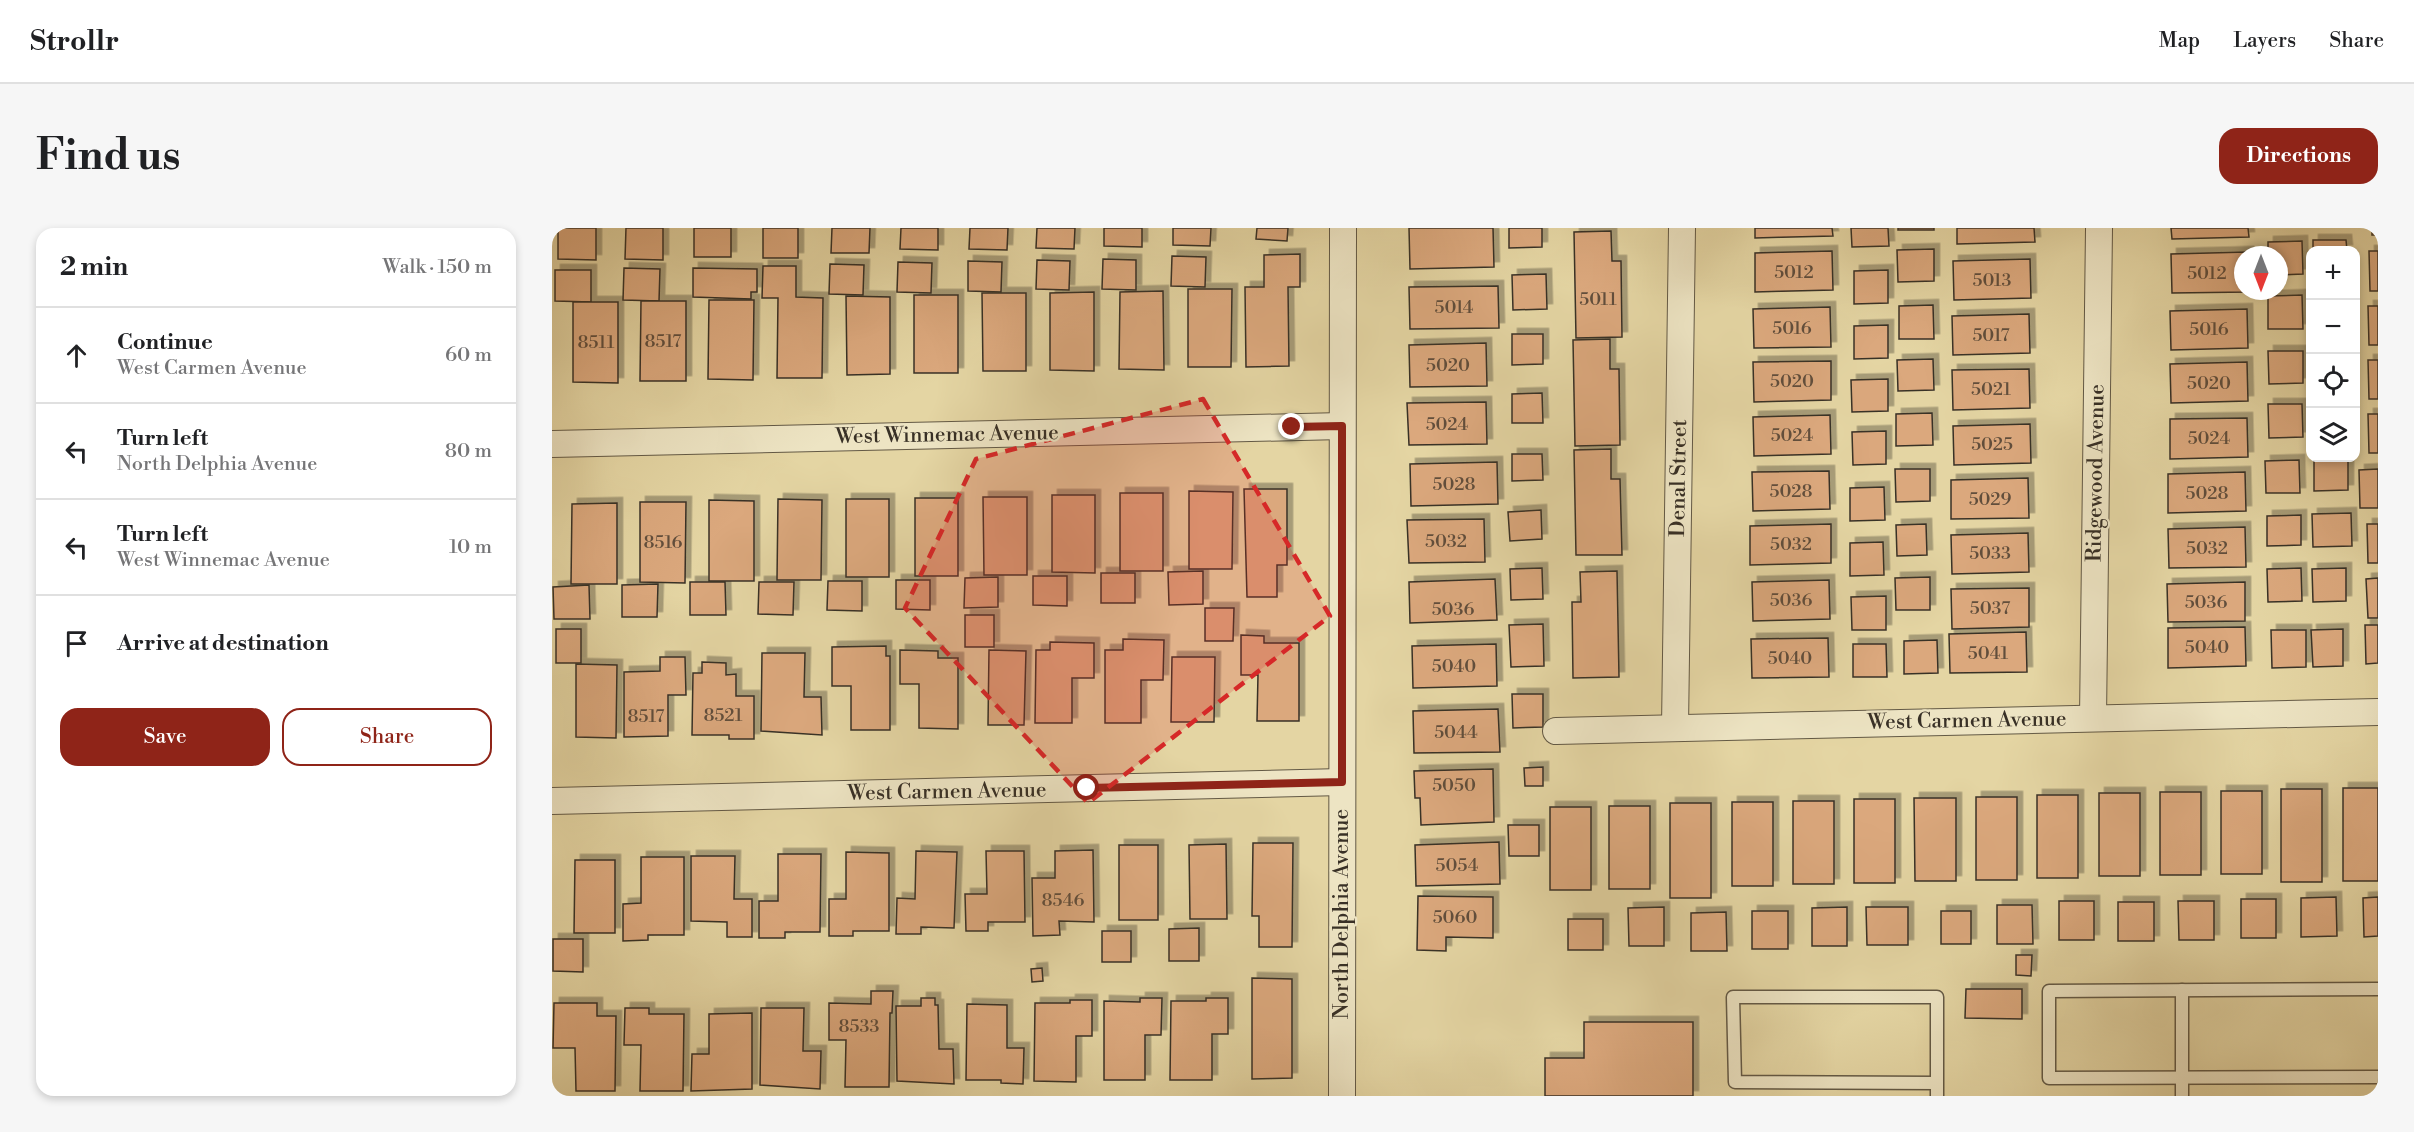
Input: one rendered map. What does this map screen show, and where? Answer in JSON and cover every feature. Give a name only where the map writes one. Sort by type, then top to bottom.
[{"type":"street","name":"North Delphia Avenue","points":[[1342,1096],[1343,228]]},
{"type":"street","name":"Denal Street","points":[[1675,727],[1682,228]]},
{"type":"street","name":"Ridgewood Avenue","points":[[2093,718],[2100,228]]},
{"type":"street","name":"West Winnemac Avenue","points":[[552,444],[1342,426]]},
{"type":"street","name":"West Carmen Avenue","points":[[1556,731],[2378,712]]},
{"type":"street","name":"West Carmen Avenue","points":[[552,801],[1342,782]]},
{"type":"lane","points":[[2378,989],[2049,991],[2049,1078],[2378,1077]]},
{"type":"lane","points":[[2182,990],[2182,1096]]},
{"type":"lane","points":[[1936,1083],[1735,1082],[1733,997],[1936,997],[1936,1083],[1936,1096]]},
{"type":"highlighted area","points":[[1203,399],[1330,616],[1088,803],[905,608],[976,459]]},
{"type":"building","points":[[558,228],[596,228],[596,260],[558,259]]},
{"type":"building","points":[[626,228],[663,228],[663,260],[625,259]]},
{"type":"building","points":[[694,228],[731,228],[731,257],[694,257]]},
{"type":"building","points":[[763,228],[798,228],[798,258],[763,258]]},
{"type":"building","points":[[832,228],[870,228],[869,253],[831,253]]},
{"type":"building","points":[[901,228],[938,228],[938,250],[900,249]]},
{"type":"building","points":[[970,228],[1008,228],[1007,250],[969,249]]},
{"type":"building","points":[[1037,228],[1075,228],[1074,249],[1036,248]]},
{"type":"building","points":[[1104,228],[1142,228],[1142,247],[1104,246]]},
{"type":"building","points":[[1173,228],[1211,228],[1210,246],[1173,245]]},
{"type":"building","points":[[1257,228],[1288,228],[1287,241],[1256,239]]},
{"type":"building","points":[[1409,228],[1493,228],[1494,267],[1410,269]]},
{"type":"building","points":[[1509,228],[1542,228],[1542,247],[1509,248]]},
{"type":"building","points":[[1755,228],[1832,228],[1833,236],[1755,238]]},
{"type":"building","points":[[1851,228],[1888,228],[1889,246],[1852,247]]},
{"type":"building","points":[[1898,228],[1934,228],[1934,230],[1898,230]]},
{"type":"building","points":[[1957,228],[2034,228],[2035,242],[1957,244]]},
{"type":"building","points":[[2171,228],[2248,228],[2249,237],[2172,239]]},
{"type":"building","points":[[2372,228],[2378,228],[2378,235],[2372,235]]},
{"type":"building","points":[[1611,231],[1612,261],[1621,261],[1622,337],[1576,338],[1574,232]]},
{"type":"building","points":[[2313,240],[2346,240],[2347,246],[2313,246]]},
{"type":"building","points":[[2302,241],[2303,274],[2288,275],[2288,246],[2268,246],[2268,242]]},
{"type":"building","points":[[1934,249],[1934,281],[1898,282],[1897,250]]},
{"type":"building","points":[[1832,251],[1833,290],[1755,292],[1755,253]]},
{"type":"building","points":[[2369,251],[2378,251],[2378,291],[2370,291]]},
{"type":"building","points":[[2234,252],[2234,292],[2172,293],[2171,254]]},
{"type":"building","points":[[1300,254],[1300,287],[1288,287],[1289,366],[1246,367],[1245,287],[1264,287],[1264,255]]},
{"type":"building","points":[[1172,256],[1206,257],[1205,287],[1171,286]]},
{"type":"building","points":[[1103,259],[1136,260],[1136,290],[1102,289]]},
{"type":"building","points":[[2030,259],[2031,298],[1954,300],[1953,261]]},
{"type":"building","points":[[1037,260],[1070,261],[1069,290],[1036,289]]},
{"type":"building","points":[[968,261],[1002,262],[1001,292],[968,291]]},
{"type":"building","points":[[898,262],[932,263],[931,293],[897,292]]},
{"type":"building","points":[[830,264],[864,265],[863,295],[829,294]]},
{"type":"building","points":[[763,266],[796,266],[796,297],[823,298],[822,378],[777,378],[778,298],[762,298]]},
{"type":"building","points":[[624,268],[660,269],[659,301],[623,300]]},
{"type":"building","points":[[693,268],[757,269],[757,292],[751,292],[751,299],[693,297]]},
{"type":"building","points":[[555,270],[591,270],[591,302],[555,301]]},
{"type":"building","points":[[1888,270],[1888,303],[1854,304],[1854,271]]},
{"type":"building","points":[[1546,274],[1547,309],[1513,310],[1512,275]]},
{"type":"building","points":[[1498,286],[1499,328],[1410,329],[1409,287]]},
{"type":"building","points":[[1188,289],[1232,289],[1231,367],[1188,367]]},
{"type":"building","points":[[1163,291],[1164,370],[1119,369],[1120,292]]},
{"type":"building","points":[[1094,292],[1094,371],[1050,370],[1050,293]]},
{"type":"building","points":[[982,293],[1026,293],[1026,371],[983,371]]},
{"type":"building","points":[[914,295],[958,295],[958,373],[914,373]]},
{"type":"building","points":[[2288,295],[2302,295],[2303,329],[2268,329],[2268,300],[2288,300]]},
{"type":"building","points":[[846,296],[890,297],[890,374],[847,375]]},
{"type":"building","points":[[709,300],[754,300],[753,380],[708,379]]},
{"type":"building","points":[[641,301],[686,301],[686,381],[640,381]]},
{"type":"building","points":[[573,302],[618,302],[618,383],[573,382]]},
{"type":"building","points":[[1933,305],[1934,339],[1899,339],[1899,306]]},
{"type":"building","points":[[2368,306],[2378,306],[2378,345],[2369,345]]},
{"type":"building","points":[[1830,307],[1831,347],[1754,348],[1753,309]]},
{"type":"building","points":[[2247,309],[2248,348],[2171,350],[2170,311]]},
{"type":"building","points":[[2029,314],[2030,353],[1953,355],[1952,316]]},
{"type":"building","points":[[1888,325],[1888,358],[1854,359],[1854,326]]},
{"type":"building","points":[[1512,334],[1543,334],[1543,364],[1512,365]]},
{"type":"building","points":[[1610,339],[1610,369],[1619,369],[1620,445],[1575,446],[1573,340]]},
{"type":"building","points":[[1486,343],[1487,386],[1410,387],[1409,345]]},
{"type":"building","points":[[2268,351],[2303,351],[2303,383],[2269,384]]},
{"type":"building","points":[[1933,359],[1934,390],[1898,391],[1897,360]]},
{"type":"building","points":[[2368,360],[2378,360],[2378,399],[2369,399]]},
{"type":"building","points":[[1831,361],[1831,400],[1754,402],[1753,362]]},
{"type":"building","points":[[2247,362],[2248,401],[2171,403],[2170,364]]},
{"type":"building","points":[[2029,369],[2030,408],[1953,410],[1952,370]]},
{"type":"building","points":[[1888,379],[1888,411],[1852,412],[1851,380]]},
{"type":"building","points":[[1542,393],[1543,423],[1512,423],[1512,394]]},
{"type":"building","points":[[1486,402],[1487,444],[1409,445],[1407,403]]},
{"type":"building","points":[[2268,404],[2302,404],[2303,437],[2269,438]]},
{"type":"building","points":[[1932,413],[1933,445],[1896,446],[1896,414]]},
{"type":"building","points":[[2368,414],[2378,414],[2378,453],[2369,453]]},
{"type":"building","points":[[1830,415],[1831,454],[1754,456],[1753,417]]},
{"type":"building","points":[[2247,418],[2248,457],[2170,459],[2170,419]]},
{"type":"building","points":[[2030,424],[2031,463],[1954,465],[1953,426]]},
{"type":"building","points":[[1886,431],[1886,464],[1853,465],[1852,432]]},
{"type":"building","points":[[1611,449],[1611,479],[1620,479],[1622,555],[1576,555],[1574,450]]},
{"type":"building","points":[[1512,454],[1542,454],[1543,480],[1512,481]]},
{"type":"building","points":[[2299,460],[2300,493],[2266,493],[2265,461]]},
{"type":"building","points":[[1497,462],[1498,504],[1411,506],[1410,464]]},
{"type":"building","points":[[2314,462],[2348,462],[2348,490],[2314,491]]},
{"type":"building","points":[[1895,469],[1930,469],[1930,501],[1896,502]]},
{"type":"building","points":[[2378,469],[2378,508],[2360,508],[2359,470]]},
{"type":"building","points":[[1829,471],[1830,509],[1753,511],[1752,472]]},
{"type":"building","points":[[2245,472],[2246,511],[2168,513],[2168,474]]},
{"type":"building","points":[[2028,478],[2029,518],[1951,519],[1951,480]]},
{"type":"building","points":[[1884,487],[1885,520],[1850,521],[1850,488]]},
{"type":"building","points":[[1244,489],[1287,489],[1287,565],[1277,565],[1277,597],[1247,597]]},
{"type":"building","points":[[1189,491],[1233,492],[1232,569],[1189,569]]},
{"type":"building","points":[[1120,493],[1163,493],[1163,571],[1120,571]]},
{"type":"building","points":[[1052,495],[1095,495],[1095,573],[1052,572]]},
{"type":"building","points":[[983,497],[1027,497],[1027,575],[984,575]]},
{"type":"building","points":[[915,498],[958,498],[958,576],[915,576]]},
{"type":"building","points":[[778,499],[822,500],[821,580],[777,580]]},
{"type":"building","points":[[846,499],[889,499],[889,577],[846,577]]},
{"type":"building","points":[[709,500],[754,501],[754,581],[709,581]]},
{"type":"building","points":[[640,502],[686,502],[685,583],[640,582]]},
{"type":"building","points":[[617,503],[617,584],[571,584],[572,504]]},
{"type":"building","points":[[1541,510],[1542,539],[1510,541],[1508,512]]},
{"type":"building","points":[[2351,513],[2352,546],[2313,547],[2312,514]]},
{"type":"building","points":[[2301,515],[2301,545],[2267,546],[2267,516]]},
{"type":"building","points":[[1484,519],[1485,562],[1409,563],[1407,520]]},
{"type":"building","points":[[1831,524],[1831,563],[1750,565],[1750,526]]},
{"type":"building","points":[[1926,524],[1927,555],[1897,556],[1896,525]]},
{"type":"building","points":[[2367,524],[2378,524],[2378,563],[2368,563]]},
{"type":"building","points":[[2245,527],[2246,567],[2169,568],[2168,529]]},
{"type":"building","points":[[2028,533],[2029,572],[1952,574],[1951,535]]},
{"type":"building","points":[[1883,542],[1884,575],[1850,576],[1850,543]]},
{"type":"building","points":[[1542,568],[1543,599],[1511,600],[1510,569]]},
{"type":"building","points":[[2301,568],[2302,601],[2268,602],[2267,569]]},
{"type":"building","points":[[2346,568],[2346,601],[2313,602],[2312,569]]},
{"type":"building","points":[[1203,571],[1203,604],[1169,605],[1168,572]]},
{"type":"building","points":[[1617,571],[1619,677],[1573,678],[1572,602],[1581,602],[1580,572]]},
{"type":"building","points":[[1101,573],[1135,573],[1135,603],[1101,603]]},
{"type":"building","points":[[1033,576],[1067,576],[1067,606],[1033,605]]},
{"type":"building","points":[[998,577],[998,607],[964,608],[965,578]]},
{"type":"building","points":[[1930,577],[1930,610],[1896,610],[1895,578]]},
{"type":"building","points":[[2378,578],[2378,618],[2368,618],[2366,579]]},
{"type":"building","points":[[1495,579],[1497,620],[1410,623],[1409,582]]},
{"type":"building","points":[[896,580],[930,580],[930,610],[896,609]]},
{"type":"building","points":[[1829,580],[1830,619],[1753,621],[1752,582]]},
{"type":"building","points":[[828,581],[862,581],[862,611],[827,610]]},
{"type":"building","points":[[690,582],[725,582],[726,615],[690,615]]},
{"type":"building","points":[[759,582],[794,582],[793,615],[758,614]]},
{"type":"building","points":[[2245,582],[2245,621],[2168,622],[2167,584]]},
{"type":"building","points":[[658,584],[657,617],[622,617],[622,585]]},
{"type":"building","points":[[589,585],[590,619],[554,619],[553,587]]},
{"type":"building","points":[[2029,588],[2029,627],[1952,629],[1951,589]]},
{"type":"building","points":[[1886,596],[1886,630],[1852,630],[1851,597]]},
{"type":"building","points":[[1205,608],[1234,608],[1233,641],[1205,641]]},
{"type":"building","points":[[965,615],[994,615],[994,647],[965,647]]},
{"type":"building","points":[[1543,624],[1544,666],[1511,667],[1509,625]]},
{"type":"building","points":[[2365,625],[2378,625],[2378,663],[2366,664]]},
{"type":"building","points":[[2245,627],[2246,666],[2168,668],[2168,628]]},
{"type":"building","points":[[556,629],[581,629],[581,663],[556,663]]},
{"type":"building","points":[[2343,629],[2343,666],[2313,667],[2311,630]]},
{"type":"building","points":[[2271,630],[2306,630],[2306,667],[2272,668]]},
{"type":"building","points":[[2026,632],[2027,672],[1950,673],[1949,634]]},
{"type":"building","points":[[1241,635],[1264,636],[1264,643],[1299,643],[1299,721],[1257,721],[1258,675],[1241,675]]},
{"type":"building","points":[[1828,638],[1829,677],[1752,678],[1751,639]]},
{"type":"building","points":[[1123,639],[1164,640],[1163,680],[1141,680],[1141,723],[1105,723],[1105,650],[1123,650]]},
{"type":"building","points":[[1937,640],[1938,673],[1904,674],[1904,641]]},
{"type":"building","points":[[1050,642],[1094,643],[1094,678],[1072,678],[1072,723],[1035,723],[1036,650],[1050,650]]},
{"type":"building","points":[[1496,644],[1497,686],[1413,688],[1412,646]]},
{"type":"building","points":[[1853,644],[1886,644],[1887,677],[1853,677]]},
{"type":"building","points":[[886,646],[886,656],[890,656],[890,730],[851,730],[851,686],[832,686],[832,647]]},
{"type":"building","points":[[900,650],[938,651],[938,658],[958,658],[958,729],[919,728],[919,684],[900,684]]},
{"type":"building","points":[[989,650],[1026,651],[1024,725],[988,725]]},
{"type":"building","points":[[762,653],[805,653],[804,697],[821,697],[822,735],[761,731]]},
{"type":"building","points":[[660,657],[685,657],[686,695],[668,695],[668,736],[624,737],[624,672],[660,671]]},
{"type":"building","points":[[1172,657],[1215,657],[1214,722],[1171,722]]},
{"type":"building","points":[[702,662],[726,663],[726,675],[736,674],[736,696],[754,696],[754,739],[729,739],[729,735],[692,735],[693,673],[702,673]]},
{"type":"building","points":[[576,664],[617,665],[616,738],[576,737]]},
{"type":"building","points":[[1512,694],[1543,694],[1543,727],[1513,728]]},
{"type":"building","points":[[1498,709],[1500,752],[1414,753],[1413,711]]},
{"type":"building","points":[[1543,767],[1543,786],[1525,786],[1524,768]]},
{"type":"building","points":[[1493,769],[1494,822],[1421,825],[1420,798],[1415,798],[1414,771]]},
{"type":"building","points":[[2343,788],[2378,788],[2378,881],[2343,881]]},
{"type":"building","points":[[2281,789],[2322,789],[2322,882],[2281,882]]},
{"type":"building","points":[[2221,791],[2262,791],[2262,874],[2221,874]]},
{"type":"building","points":[[2160,792],[2201,792],[2201,875],[2160,875]]},
{"type":"building","points":[[2099,793],[2140,793],[2140,876],[2099,876]]},
{"type":"building","points":[[2037,795],[2078,795],[2078,878],[2037,878]]},
{"type":"building","points":[[1976,797],[2017,797],[2017,880],[1976,880]]},
{"type":"building","points":[[1914,798],[1956,798],[1956,881],[1915,881]]},
{"type":"building","points":[[1854,799],[1895,799],[1895,883],[1854,883]]},
{"type":"building","points":[[1793,801],[1834,801],[1834,884],[1793,884]]},
{"type":"building","points":[[1732,802],[1773,802],[1773,886],[1732,886]]},
{"type":"building","points":[[1670,803],[1711,803],[1711,898],[1670,898]]},
{"type":"building","points":[[1609,806],[1650,806],[1650,889],[1609,889]]},
{"type":"building","points":[[1550,807],[1591,807],[1591,890],[1550,890]]},
{"type":"building","points":[[1508,825],[1539,825],[1539,856],[1509,856]]},
{"type":"building","points":[[1499,842],[1500,884],[1416,886],[1415,845]]},
{"type":"building","points":[[1253,843],[1293,843],[1292,947],[1259,947],[1259,916],[1252,916]]},
{"type":"building","points":[[1226,844],[1227,919],[1190,919],[1189,845]]},
{"type":"building","points":[[1119,845],[1158,845],[1158,920],[1119,920]]},
{"type":"building","points":[[1093,850],[1094,922],[1059,921],[1060,935],[1033,936],[1032,878],[1055,878],[1055,851]]},
{"type":"building","points":[[916,851],[957,852],[954,928],[921,927],[921,934],[896,934],[897,898],[915,899]]},
{"type":"building","points":[[986,851],[1024,851],[1025,922],[988,922],[988,931],[966,931],[965,894],[987,894]]},
{"type":"building","points":[[846,852],[889,853],[889,931],[853,931],[853,936],[829,936],[829,899],[846,899]]},
{"type":"building","points":[[778,854],[821,854],[820,932],[785,932],[785,938],[759,938],[759,901],[778,901]]},
{"type":"building","points":[[691,856],[735,856],[734,899],[752,899],[752,937],[727,937],[727,922],[691,921]]},
{"type":"building","points":[[641,857],[684,857],[684,935],[648,935],[648,940],[623,941],[623,904],[641,903]]},
{"type":"building","points":[[575,860],[615,860],[615,933],[574,933]]},
{"type":"building","points":[[1418,896],[1493,897],[1493,938],[1446,937],[1446,951],[1417,950]]},
{"type":"building","points":[[2336,897],[2337,936],[2301,937],[2301,898]]},
{"type":"building","points":[[2378,897],[2378,936],[2364,937],[2363,898]]},
{"type":"building","points":[[2241,899],[2276,899],[2276,938],[2241,938]]},
{"type":"building","points":[[2059,901],[2094,901],[2094,940],[2059,940]]},
{"type":"building","points":[[2178,901],[2214,901],[2214,940],[2179,940]]},
{"type":"building","points":[[2118,902],[2154,902],[2154,941],[2118,941]]},
{"type":"building","points":[[1997,905],[2032,905],[2033,944],[1997,944]]},
{"type":"building","points":[[1664,907],[1664,946],[1629,946],[1628,908]]},
{"type":"building","points":[[1847,907],[1847,946],[1812,946],[1812,908]]},
{"type":"building","points":[[1866,907],[1908,907],[1908,945],[1867,945]]},
{"type":"building","points":[[1752,911],[1788,911],[1788,949],[1752,949]]},
{"type":"building","points":[[1941,911],[1971,911],[1971,944],[1941,944]]},
{"type":"building","points":[[1726,912],[1727,951],[1691,951],[1691,913]]},
{"type":"building","points":[[1568,919],[1603,919],[1603,950],[1568,950]]},
{"type":"building","points":[[1199,928],[1199,961],[1169,961],[1169,929]]},
{"type":"building","points":[[1102,931],[1131,931],[1131,962],[1102,962]]},
{"type":"building","points":[[553,939],[583,939],[583,972],[553,971]]},
{"type":"building","points":[[2016,955],[2032,955],[2031,976],[2016,975]]},
{"type":"building","points":[[1042,968],[1043,981],[1032,982],[1031,969]]},
{"type":"building","points":[[1252,978],[1292,979],[1292,1078],[1252,1079]]},
{"type":"building","points":[[1966,989],[2022,989],[2022,1019],[1965,1018]]},
{"type":"building","points":[[871,991],[893,991],[892,1013],[890,1013],[889,1087],[845,1087],[846,1040],[829,1040],[829,1003],[871,1004]]},
{"type":"building","points":[[921,998],[935,998],[935,1005],[938,1005],[939,1049],[953,1049],[954,1084],[897,1081],[896,1006],[921,1006]]},
{"type":"building","points":[[1140,998],[1162,998],[1161,1035],[1145,1035],[1145,1080],[1104,1080],[1104,1001],[1140,1002]]},
{"type":"building","points":[[1206,998],[1228,998],[1228,1034],[1212,1034],[1212,1080],[1170,1080],[1171,1001],[1206,1001]]},
{"type":"building","points":[[1070,1000],[1092,1000],[1092,1036],[1076,1036],[1076,1082],[1034,1081],[1035,1003],[1070,1003]]},
{"type":"building","points":[[554,1003],[597,1003],[597,1016],[616,1016],[615,1091],[576,1091],[575,1048],[553,1048]]},
{"type":"building","points":[[967,1004],[1007,1005],[1007,1048],[1024,1048],[1023,1084],[1001,1083],[1001,1080],[966,1080]]},
{"type":"building","points":[[625,1008],[649,1008],[649,1014],[684,1014],[683,1091],[640,1091],[641,1045],[624,1045]]},
{"type":"building","points":[[761,1008],[804,1008],[803,1051],[821,1051],[820,1089],[760,1085]]},
{"type":"building","points":[[752,1013],[752,1089],[691,1091],[692,1054],[709,1054],[709,1014]]},
{"type":"building","points":[[1584,1022],[1693,1022],[1693,1096],[1545,1096],[1545,1058],[1584,1058]]},
{"type":"route","points":[[1087,788],[1342,782],[1342,426],[1292,427]]}]
